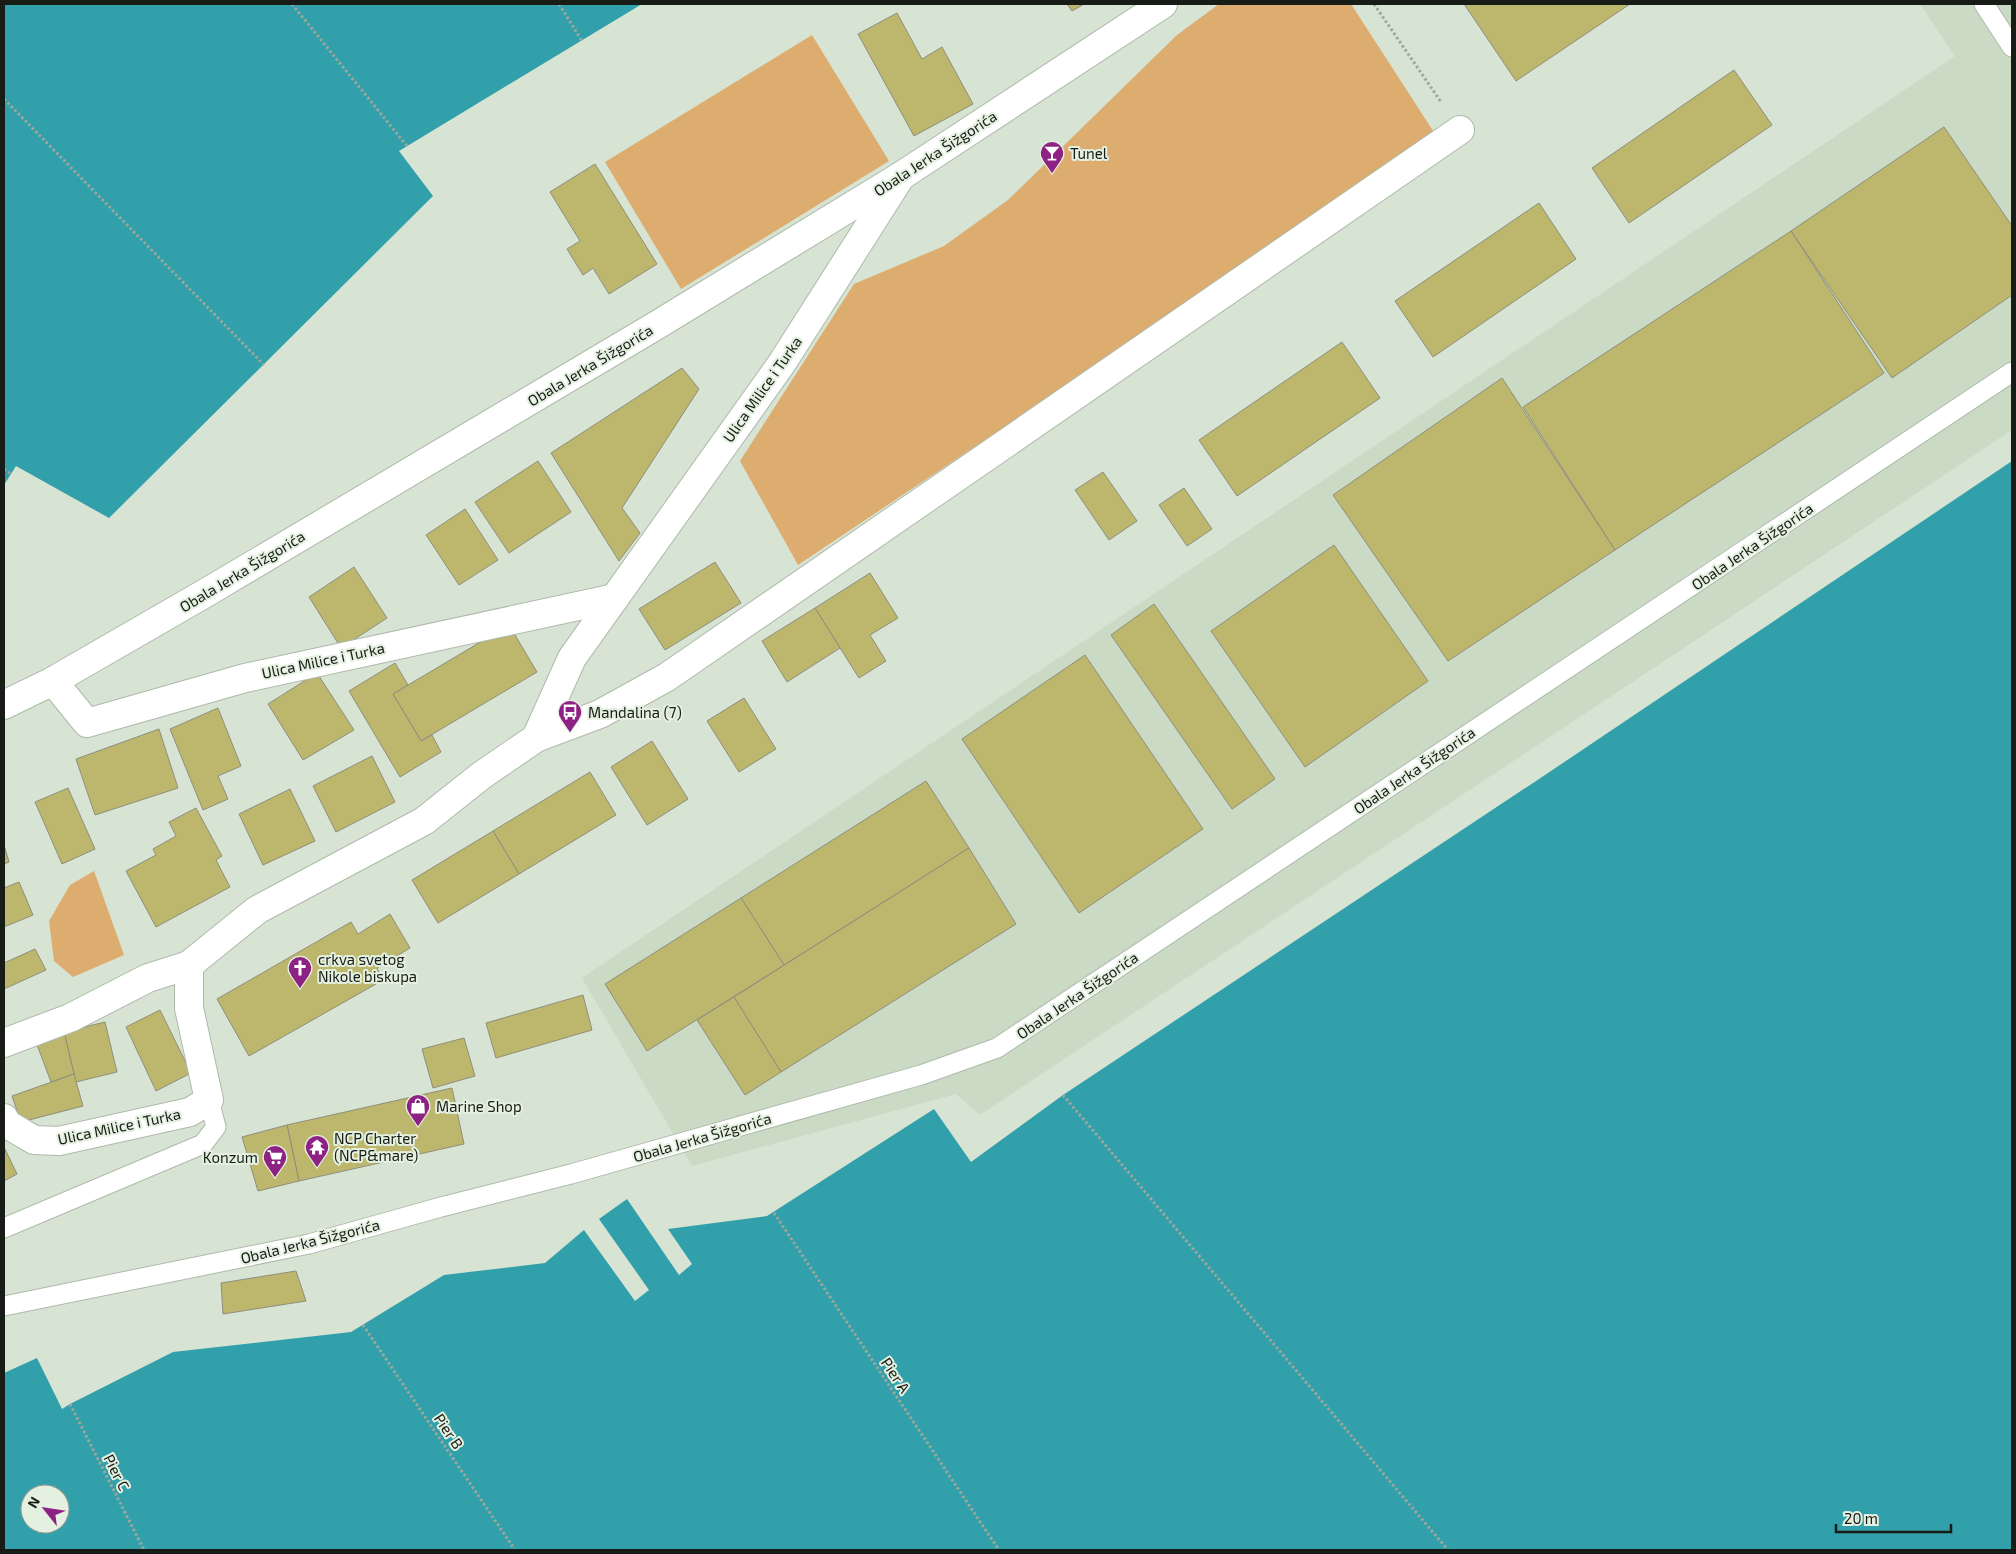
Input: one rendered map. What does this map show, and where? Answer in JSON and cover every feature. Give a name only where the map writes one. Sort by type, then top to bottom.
[{"type":"street","name":"Obala Jerka Šižgorića","points":[[4,705],[52,681],[226,581],[657,325],[901,176],[1163,4]]},
{"type":"street","points":[[4,1043],[70,1018],[148,978],[189,965],[257,910],[424,821],[482,775],[536,738],[600,714],[667,677],[1460,130]]},
{"type":"street","name":"Ulica Milice i Turka","points":[[536,738],[572,658],[782,363],[901,176]]},
{"type":"street","name":"Ulica Milice i Turka","points":[[52,681],[87,723],[245,678],[615,598]]},
{"type":"street","points":[[189,965],[189,1008],[208,1100]]},
{"type":"street","name":"Ulica Milice i Turka","points":[[4,1118],[7,1124],[34,1140],[59,1141],[190,1112],[208,1100]]},
{"type":"lane","points":[[1984,4],[2012,47]]},
{"type":"lane","name":"Obala Jerka Šižgorića","points":[[4,1306],[309,1244],[441,1207],[581,1171],[828,1101],[921,1074],[997,1048],[2012,372]]},
{"type":"lane","points":[[4,1228],[203,1144],[216,1127],[208,1100]]},
{"type":"path","points":[[292,4],[407,146]]},
{"type":"path","points":[[559,4],[582,40]]},
{"type":"path","points":[[1374,4],[1460,130]]},
{"type":"path","points":[[4,99],[264,365]]},
{"type":"path","points":[[4,470],[11,474]]},
{"type":"path","points":[[1063,1095],[1448,1550]]},
{"type":"path","name":"Pier A","points":[[774,1213],[999,1550]]},
{"type":"path","name":"Pier B","points":[[364,1325],[515,1550]]},
{"type":"path","name":"Pier C","points":[[70,1404],[144,1550]]},
{"type":"shaded area","points":[[1219,4],[1351,4],[1437,137],[798,565],[740,461],[854,284],[944,246],[1008,200],[1177,35]]},
{"type":"shaded area","points":[[1920,4],[2012,4],[2012,430],[980,1115],[956,1094],[692,1166],[582,978],[1955,56]]},
{"type":"shaded area","points":[[812,35],[889,161],[681,289],[605,162]]},
{"type":"shaded area","points":[[94,871],[124,955],[73,977],[54,961],[49,921],[70,885]]},
{"type":"water","points":[[4,4],[642,4],[399,151],[433,196],[109,518],[16,466],[4,485]]},
{"type":"water","points":[[2012,461],[2012,1550],[4,1550],[4,1373],[37,1358],[62,1409],[173,1352],[351,1332],[444,1275],[545,1263],[584,1230],[635,1301],[649,1290],[599,1219],[627,1199],[679,1275],[692,1264],[668,1229],[767,1216],[934,1109],[971,1162],[1063,1095],[1545,775]]},
{"type":"building","points":[[1067,4],[1084,4],[1072,11]]},
{"type":"building","points":[[1464,4],[1630,4],[1516,81]]},
{"type":"building","points":[[897,13],[922,59],[942,47],[973,104],[914,136],[858,34]]},
{"type":"building","points":[[1734,70],[1772,125],[1629,223],[1592,168]]},
{"type":"building","points":[[1944,127],[2012,226],[2012,295],[1892,378],[1791,231]]},
{"type":"building","points":[[595,164],[657,264],[609,294],[593,268],[583,275],[567,249],[580,241],[550,192]]},
{"type":"building","points":[[1539,203],[1576,259],[1433,357],[1395,301]]},
{"type":"building","points":[[1791,231],[1884,373],[1615,550],[1523,407]]},
{"type":"building","points":[[1342,342],[1380,398],[1237,496],[1199,440]]},
{"type":"building","points":[[682,368],[699,389],[622,508],[640,533],[619,561],[551,453]]},
{"type":"building","points":[[1502,378],[1615,550],[1448,661],[1333,495]]},
{"type":"building","points":[[538,461],[571,512],[509,553],[475,502]]},
{"type":"building","points":[[1103,472],[1137,521],[1109,540],[1075,490]]},
{"type":"building","points":[[1184,488],[1212,529],[1187,546],[1159,505]]},
{"type":"building","points":[[465,509],[498,560],[459,585],[426,535]]},
{"type":"building","points":[[1334,545],[1428,681],[1305,767],[1211,631]]},
{"type":"building","points":[[715,562],[741,603],[665,650],[639,609]]},
{"type":"building","points":[[354,567],[387,618],[341,648],[309,597]]},
{"type":"building","points":[[870,573],[898,618],[870,635],[886,661],[859,678],[815,608]]},
{"type":"building","points":[[1154,604],[1275,779],[1232,809],[1111,635]]},
{"type":"building","points":[[815,608],[840,648],[787,682],[762,641]]},
{"type":"building","points":[[509,625],[537,672],[421,741],[393,694]]},
{"type":"building","points":[[1085,655],[1203,829],[1079,913],[962,739]]},
{"type":"building","points":[[395,663],[408,685],[393,694],[421,741],[432,735],[441,752],[400,777],[349,691]]},
{"type":"building","points":[[317,673],[354,730],[303,760],[268,704]]},
{"type":"building","points":[[744,698],[776,749],[739,772],[707,721]]},
{"type":"building","points":[[218,708],[241,766],[218,776],[228,799],[203,810],[170,729]]},
{"type":"building","points":[[159,729],[178,788],[95,815],[76,759]]},
{"type":"building","points":[[652,741],[688,799],[647,825],[611,767]]},
{"type":"building","points":[[372,756],[395,802],[336,832],[313,786]]},
{"type":"building","points":[[590,772],[616,815],[519,874],[493,831]]},
{"type":"building","points":[[926,781],[969,848],[784,965],[741,898]]},
{"type":"building","points":[[68,788],[95,849],[62,864],[35,802]]},
{"type":"building","points":[[290,789],[315,841],[263,865],[239,814]]},
{"type":"building","points":[[196,808],[222,856],[216,860],[230,887],[156,927],[126,871],[156,855],[153,849],[176,836],[169,822]]},
{"type":"building","points":[[493,831],[519,874],[438,923],[412,880]]},
{"type":"building","points":[[4,845],[9,862],[4,864]]},
{"type":"building","points":[[969,848],[1016,924],[781,1072],[734,997]]},
{"type":"building","points":[[19,882],[33,915],[4,927],[4,888]]},
{"type":"building","points":[[741,898],[784,965],[647,1051],[605,984]]},
{"type":"building","name":"crkva svetog Nikole biskupa","points":[[390,914],[410,948],[377,968],[383,980],[249,1056],[217,999],[351,922],[358,934]]},
{"type":"building","points":[[35,949],[46,970],[4,989],[4,963]]},
{"type":"building","points":[[583,995],[592,1030],[496,1058],[486,1023]]},
{"type":"building","points":[[734,997],[781,1072],[745,1095],[697,1020]]},
{"type":"building","points":[[160,1010],[191,1073],[156,1091],[126,1027]]},
{"type":"building","points":[[105,1022],[117,1072],[76,1082],[64,1032]]},
{"type":"building","points":[[64,1032],[74,1074],[51,1082],[36,1042]]},
{"type":"building","points":[[464,1038],[475,1076],[433,1088],[422,1049]]},
{"type":"building","points":[[74,1074],[83,1106],[21,1122],[12,1096]]},
{"type":"building","points":[[452,1088],[464,1144],[299,1181],[287,1125]]},
{"type":"building","points":[[287,1125],[299,1181],[258,1191],[242,1137]]},
{"type":"building","points":[[4,1147],[17,1174],[4,1181]]},
{"type":"building","points":[[296,1271],[306,1301],[223,1314],[221,1283]]},
{"type":"place","name":"Tunel","points":[[1052,174]]},
{"type":"place","name":"Mandalina (7)","points":[[570,733]]},
{"type":"place","name":"crkva svetog Nikole biskupa","points":[[300,989]]},
{"type":"place","name":"Marine Shop","points":[[418,1127]]},
{"type":"place","name":"NCP Charter (NCP&mare)","points":[[317,1168]]},
{"type":"place","name":"Konzum","points":[[275,1178]]}]
